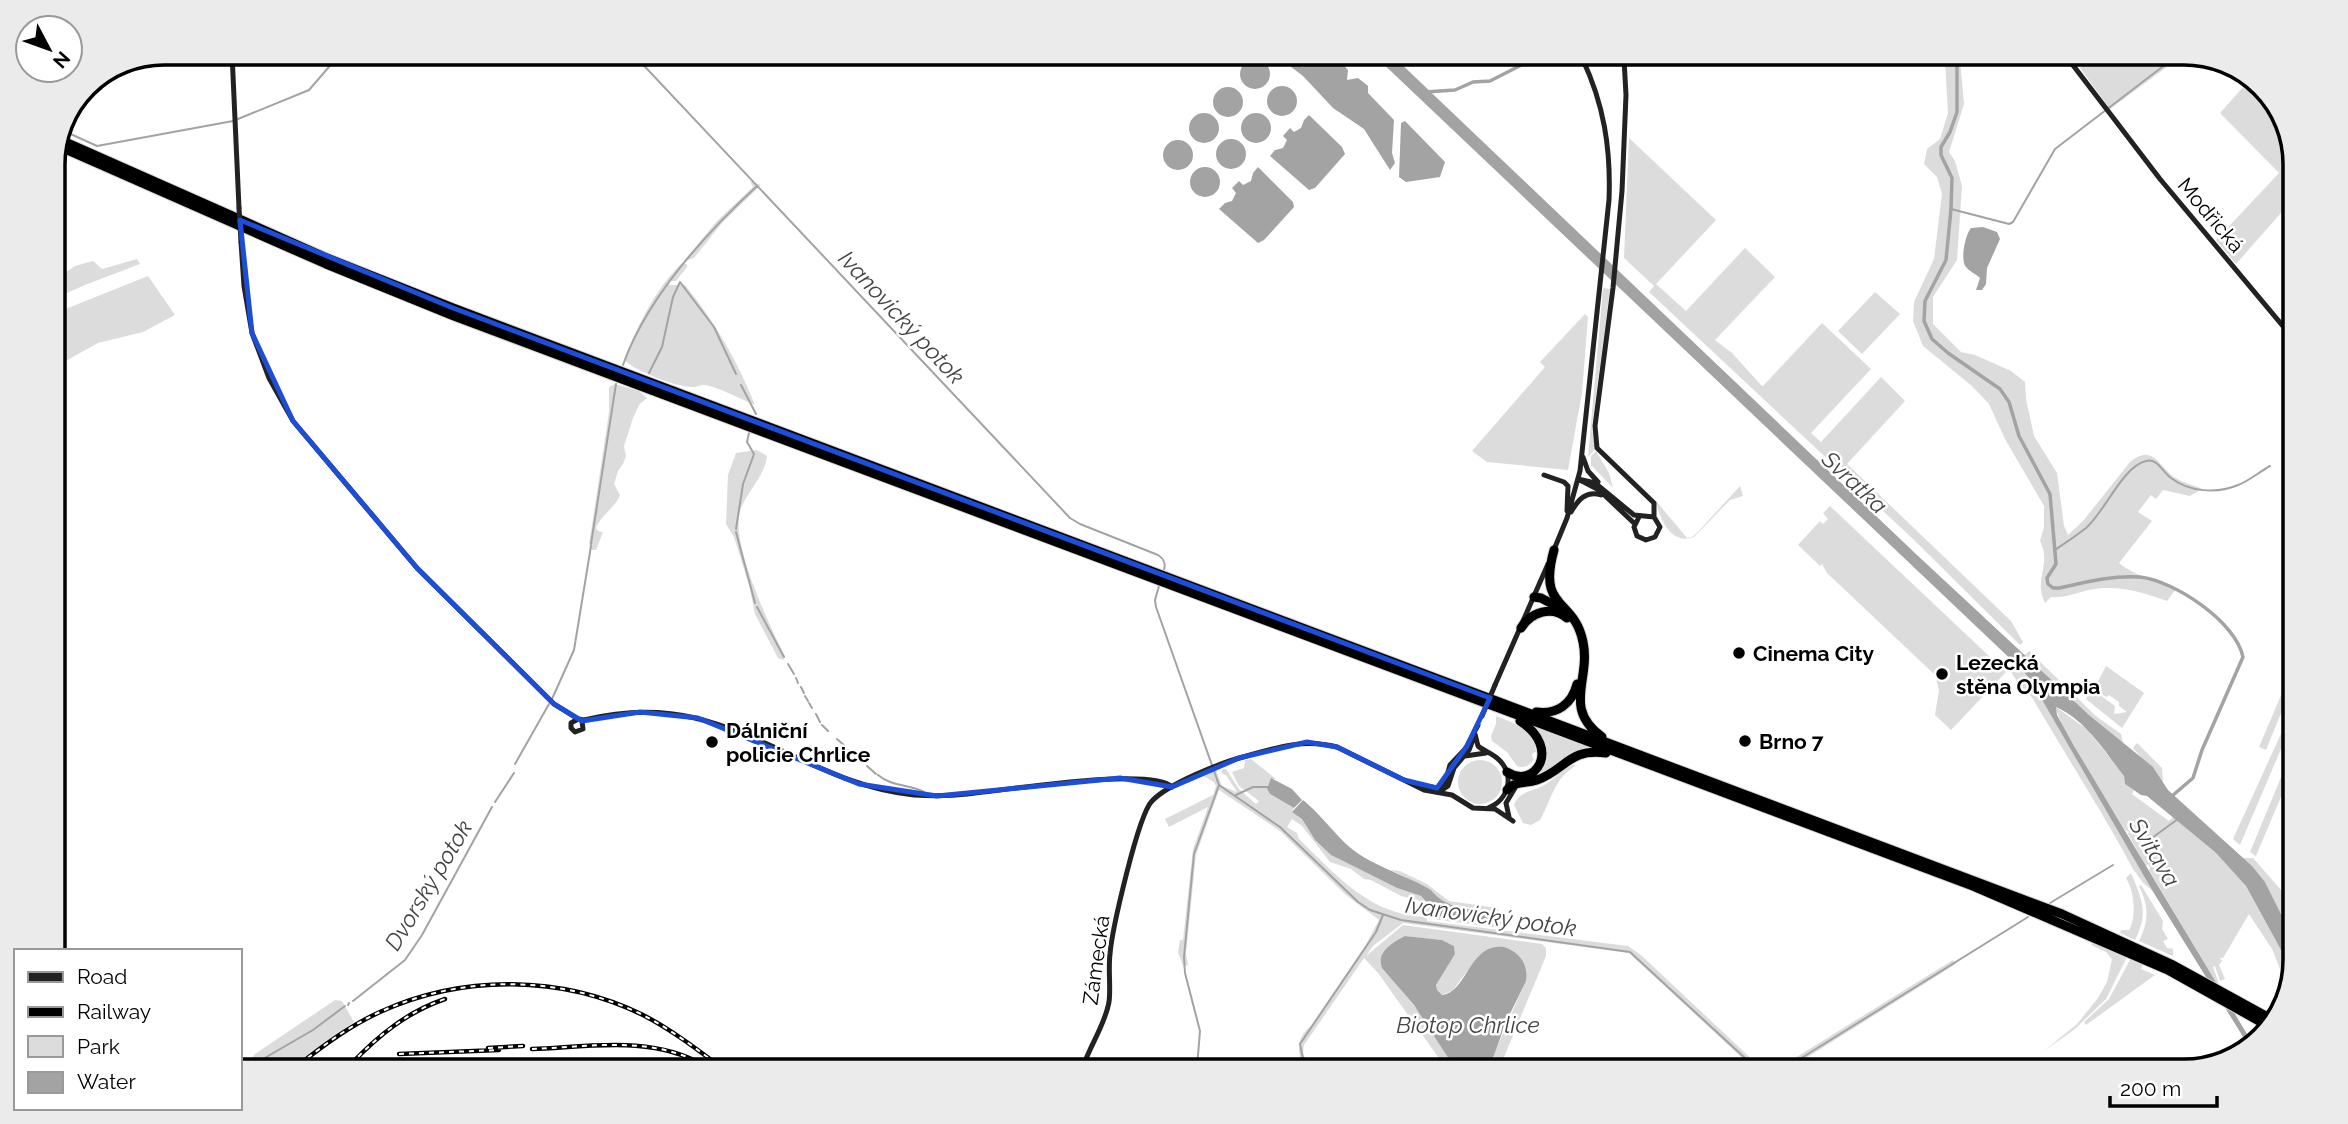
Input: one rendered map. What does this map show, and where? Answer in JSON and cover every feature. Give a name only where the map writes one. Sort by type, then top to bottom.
[{"type":"highway","points":[[67,143],[327,258],[453,308],[1520,710],[1973,886],[2168,970],[2261,1022]]},
{"type":"highway","points":[[66,150],[314,259],[454,316],[1497,708],[2062,914],[2195,976],[2266,1016]]},
{"type":"highway","points":[[1554,550],[1549,577],[1550,589],[1555,599],[1575,620],[1585,654],[1579,699],[1581,713],[1594,732],[1620,751]]},
{"type":"highway","points":[[1520,710],[1554,712],[1568,702],[1576,688],[1581,665],[1579,639],[1569,620],[1534,597]]},
{"type":"highway","points":[[1534,597],[1561,609],[1579,631]]},
{"type":"highway","points":[[1521,628],[1533,616],[1556,611]]},
{"type":"highway","points":[[1497,708],[1532,730],[1540,740],[1543,751],[1540,764],[1529,774],[1518,777],[1507,772]]},
{"type":"highway","points":[[1505,794],[1515,783],[1539,779],[1580,754],[1620,751]]},
{"type":"street","points":[[233,65],[244,286],[252,333],[269,378],[293,421],[417,568],[552,702],[584,728]]},
{"type":"street","points":[[1404,780],[1430,788],[1443,785],[1450,765],[1466,748],[1554,550],[1578,480],[1583,454],[1610,180],[1609,144],[1596,92],[1584,65]]},
{"type":"street","points":[[1624,65],[1626,94],[1616,263],[1595,442],[1597,448],[1653,502],[1654,517],[1660,527],[1658,535],[1646,540],[1638,537],[1634,524],[1639,517],[1647,514],[1654,517]]},
{"type":"street","name":"Modřická","points":[[2072,65],[2160,179],[2283,325]]},
{"type":"street","points":[[1583,454],[1588,471],[1604,493],[1634,524]]},
{"type":"street","points":[[1544,475],[1563,481],[1568,486],[1567,518]]},
{"type":"street","points":[[1578,480],[1604,493],[1639,517]]},
{"type":"street","points":[[1567,518],[1578,500],[1586,495],[1604,493]]},
{"type":"street","points":[[600,718],[581,732],[575,732],[570,727],[577,720],[640,712],[671,713],[721,726],[852,781],[906,794],[960,795],[1120,778],[1163,782],[1172,787],[1213,767],[1287,744],[1307,742],[1337,747],[1432,792],[1448,793],[1473,808],[1496,810],[1513,821],[1503,810],[1507,772],[1500,761],[1478,746],[1475,734]]},
{"type":"street","points":[[1457,797],[1452,785],[1454,768],[1470,749],[1478,725]]},
{"type":"street","points":[[1462,758],[1478,753],[1491,754]]},
{"type":"street","points":[[1432,792],[1444,790],[1452,776]]},
{"type":"street","points":[[1508,817],[1506,804],[1509,797],[1514,788],[1526,782]]},
{"type":"street","name":"Zámecká","points":[[1086,1059],[1108,1006],[1112,937],[1143,815],[1153,799],[1172,787]]},
{"type":"street","points":[[1488,808],[1505,794]]},
{"type":"highlighted area","points":[[240,220],[453,308],[1490,698],[1467,746],[1437,788],[1404,780],[1337,747],[1307,742],[1239,758],[1172,787],[1120,778],[937,796],[859,784],[698,718],[640,712],[582,721],[554,704],[417,568],[293,421],[252,333]]},
{"type":"green space","points":[[1945,65],[1960,65],[1964,104],[1949,152],[1955,161],[1962,186],[1957,260],[1933,297],[1933,324],[1961,352],[1975,355],[2011,371],[2025,382],[2034,436],[2057,473],[2064,526],[2068,535],[2083,521],[2130,462],[2138,457],[2151,456],[2176,478],[2202,489],[2190,496],[2163,490],[2156,499],[2151,495],[2138,512],[2152,521],[2119,563],[2139,575],[2176,589],[2167,601],[2119,588],[2099,588],[2051,597],[2045,603],[2041,587],[2044,557],[2040,541],[2044,527],[2044,506],[2005,439],[1989,404],[1972,386],[1923,346],[1913,321],[1914,302],[1934,259],[1942,194],[1937,177],[1924,164],[1927,149],[1940,139],[1948,113]]},
{"type":"green space","points":[[2084,65],[2170,65],[2110,109],[2080,68]]},
{"type":"green space","points":[[2245,85],[2270,114],[2280,138],[2283,158],[2283,211],[2236,264],[2216,240],[2279,173],[2220,113]]},
{"type":"green space","points":[[1629,138],[1716,220],[1656,284],[1686,311],[1745,248],[1775,277],[1715,340],[1732,353],[1761,385],[1763,386],[1822,323],[1871,369],[1811,433],[1821,442],[1881,377],[1905,401],[1847,464],[2011,621],[2023,642],[2020,645],[1913,539],[1649,292],[1654,286],[1624,258]]},
{"type":"green space","points":[[750,181],[761,185],[722,223],[694,258],[684,261],[717,221],[753,187]]},
{"type":"green space","points":[[137,259],[140,264],[65,294],[65,273],[75,266],[93,261],[102,269]]},
{"type":"green space","points":[[681,264],[687,264],[687,267],[676,281],[670,281],[669,285],[685,285],[706,312],[733,357],[755,405],[709,386],[686,387],[667,381],[645,373],[624,359],[655,296]]},
{"type":"green space","points":[[148,276],[175,315],[143,332],[98,343],[65,361],[65,309]]},
{"type":"green space","points":[[1603,288],[1610,289],[1592,427],[1595,449],[1588,457]]},
{"type":"green space","points":[[1875,292],[1900,314],[1862,354],[1838,331]]},
{"type":"green space","points":[[1585,314],[1588,317],[1582,393],[1568,470],[1487,462],[1472,451],[1545,367],[1540,362]]},
{"type":"green space","points":[[615,384],[639,391],[647,398],[639,405],[624,446],[626,456],[614,484],[620,495],[598,523],[596,528],[603,532],[596,550],[592,550],[589,545],[609,412],[609,387]]},
{"type":"green space","points":[[1600,448],[1657,502],[1687,538],[1697,533],[1740,486],[1743,496],[1730,500],[1694,537],[1686,539],[1679,538],[1664,524],[1656,503]]},
{"type":"green space","points":[[757,450],[767,456],[766,463],[741,508],[740,540],[752,583],[785,656],[783,660],[778,658],[755,614],[734,537],[726,524],[728,475],[736,453]]},
{"type":"green space","points":[[1596,451],[1609,473],[1613,488],[1591,465],[1591,456]]},
{"type":"green space","points":[[1830,506],[2006,672],[1951,730],[1935,715],[1939,690],[1935,675],[1827,573],[1822,564],[1820,566],[1798,545],[1820,521],[1823,524],[1828,519],[1823,513]]},
{"type":"green space","points":[[2029,651],[2097,717],[2121,734],[2123,743],[2024,656]]},
{"type":"green space","points":[[2016,665],[2030,679],[2152,890],[2133,869],[2033,699],[2014,677],[2011,669]]},
{"type":"green space","points":[[2106,666],[2144,693],[2122,728],[2086,699],[2094,683],[2097,693],[2115,706],[2114,714],[2127,712],[2119,706],[2119,702],[2098,691],[2096,685]]},
{"type":"green space","points":[[2283,691],[2283,708],[2266,750],[2259,747]]},
{"type":"green space","points":[[2056,707],[2088,730],[2124,776],[2125,784],[2134,790],[2132,794],[2169,821],[2173,817],[2215,852],[2246,886],[2283,954],[2282,973],[2272,949],[2249,914],[2223,958],[2220,958],[2222,961],[2219,965],[2225,979],[2220,981],[2215,966],[2213,967],[2219,984],[2216,983],[2058,716]]},
{"type":"green space","points":[[1496,716],[1516,724],[1532,738],[1536,752],[1533,753],[1534,759],[1529,765],[1517,766],[1507,752],[1492,741]]},
{"type":"green space","points":[[1534,727],[1599,750],[1534,779],[1512,781],[1512,778],[1543,766],[1545,745]]},
{"type":"green space","points":[[2283,729],[2283,744],[2240,845],[2233,839]]},
{"type":"green space","points":[[2137,743],[2162,768],[2163,783],[2153,767],[2149,767],[2133,748]]},
{"type":"green space","points":[[1251,759],[1276,779],[1271,779],[1267,789],[1270,794],[1294,808],[1292,811],[1302,819],[1315,840],[1331,855],[1397,888],[1421,896],[1431,908],[1462,918],[1495,912],[1446,904],[1437,899],[1431,890],[1391,870],[1400,871],[1427,884],[1449,901],[1497,908],[1508,923],[1493,927],[1432,919],[1418,900],[1401,896],[1364,879],[1351,869],[1330,862],[1302,826],[1292,819],[1287,827],[1297,833],[1299,839],[1341,880],[1372,902],[1407,915],[1427,917],[1427,921],[1628,946],[1752,1059],[1743,1059],[1629,953],[1403,923],[1373,946],[1366,956],[1403,925],[1542,944],[1546,948],[1546,956],[1503,1059],[1490,1059],[1526,981],[1479,956],[1452,991],[1441,995],[1436,985],[1455,954],[1454,946],[1442,940],[1406,936],[1384,951],[1381,965],[1424,1018],[1449,1059],[1440,1059],[1378,973],[1364,958],[1304,1045],[1305,1059],[1301,1059],[1300,1040],[1365,946],[1379,920],[1346,895],[1280,831],[1219,790],[1196,855],[1186,953],[1188,965],[1184,968],[1178,952],[1180,940],[1183,940],[1193,849],[1208,807],[1169,827],[1165,819],[1213,795],[1216,786],[1214,782],[1203,776],[1216,770],[1222,786],[1237,792],[1226,775],[1221,773],[1226,769],[1239,789],[1256,804],[1259,801],[1239,786],[1232,772],[1244,768],[1245,760]]},
{"type":"green space","points":[[1480,760],[1495,767],[1502,782],[1495,797],[1480,804],[1465,797],[1458,782],[1465,767]]},
{"type":"green space","points":[[1574,764],[1557,784],[1540,820],[1531,825],[1523,823],[1514,805],[1517,800]]},
{"type":"green space","points":[[2283,772],[2283,792],[2256,856],[2250,852]]},
{"type":"green space","points":[[2243,858],[2253,858],[2283,892],[2283,918],[2265,882]]},
{"type":"green space","points":[[2131,873],[2143,914],[2135,940],[2120,933],[2121,930],[2129,930],[2133,918],[2133,896],[2126,878]]},
{"type":"green space","points":[[2141,885],[2163,921],[2162,929],[2168,939],[2163,941],[2167,948],[2173,949],[2173,956],[2139,941],[2145,927],[2146,914],[2145,900],[2139,886]]},
{"type":"green space","points":[[2092,942],[2127,957],[2106,999],[2075,1029],[2044,1051],[2077,1024],[2107,982],[2112,959],[2106,952],[2091,945]]},
{"type":"green space","points":[[2131,958],[2143,964],[2141,969],[2155,975],[2086,1025],[2084,1022],[2109,999]]},
{"type":"green space","points":[[1953,960],[1956,964],[1805,1059],[1793,1059]]},
{"type":"green space","points":[[335,1000],[342,1001],[354,1022],[302,1059],[251,1059]]},
{"type":"water","points":[[1244,65],[1266,65],[1268,80],[1255,89],[1245,84],[1240,74]]},
{"type":"water","points":[[1289,65],[1344,65],[1348,70],[1347,80],[1358,78],[1368,86],[1368,93],[1394,120],[1392,153],[1395,163],[1390,170],[1364,129],[1333,108],[1303,76]]},
{"type":"water","points":[[1384,65],[1402,65],[1917,555],[2089,715],[2153,767],[2168,790],[2252,866],[2265,882],[2283,918],[2283,954],[2246,886],[2215,852],[2147,796],[2125,784],[2124,776],[2094,737],[2077,720],[2056,707],[2057,715],[2074,746],[2248,1036],[2244,1038],[2152,890],[2030,679]]},
{"type":"water","points":[[1282,86],[1292,91],[1297,101],[1292,111],[1282,116],[1272,111],[1267,101],[1272,91]]},
{"type":"water","points":[[1228,87],[1238,92],[1243,102],[1238,112],[1228,117],[1218,112],[1213,102],[1218,92]]},
{"type":"water","points":[[1204,113],[1214,118],[1219,128],[1214,138],[1204,143],[1194,138],[1189,128],[1194,118]]},
{"type":"water","points":[[1256,113],[1266,118],[1271,128],[1266,138],[1256,143],[1246,138],[1241,128],[1246,118]]},
{"type":"water","points":[[1309,115],[1342,147],[1345,154],[1315,188],[1309,190],[1270,156],[1275,150],[1283,148],[1287,140],[1283,136],[1290,128],[1294,132],[1301,128]]},
{"type":"water","points":[[1405,121],[1445,162],[1440,177],[1406,182],[1399,177],[1401,123]]},
{"type":"water","points":[[1231,139],[1241,144],[1246,154],[1241,164],[1231,169],[1221,164],[1216,154],[1221,144]]},
{"type":"water","points":[[1178,140],[1188,145],[1193,155],[1188,165],[1178,170],[1168,165],[1163,155],[1168,145]]},
{"type":"water","points":[[1205,167],[1215,172],[1220,182],[1215,192],[1205,197],[1195,192],[1190,182],[1195,172]]},
{"type":"water","points":[[1258,167],[1293,202],[1294,207],[1264,240],[1258,243],[1219,209],[1232,201],[1236,193],[1232,188],[1239,181],[1243,185],[1251,181]]},
{"type":"water","points":[[1983,227],[1997,232],[2000,239],[1987,268],[1986,284],[1982,290],[1976,290],[1980,278],[1964,264],[1964,247],[1971,228]]},
{"type":"water","points":[[1271,778],[1292,789],[1302,800],[1294,808],[1270,794],[1267,789]]},
{"type":"water","points":[[1303,800],[1345,843],[1364,857],[1431,890],[1437,897],[1452,905],[1495,912],[1501,916],[1480,920],[1439,916],[1421,896],[1397,888],[1331,855],[1315,840],[1302,819],[1292,812]]},
{"type":"water","name":"Biotop Chrlice","points":[[1405,936],[1442,940],[1454,946],[1455,954],[1436,985],[1442,995],[1458,986],[1476,959],[1492,948],[1507,948],[1522,960],[1526,981],[1491,1059],[1449,1059],[1414,1005],[1382,968],[1381,957],[1390,945]]},
{"type":"waterway","points":[[238,119],[309,90],[331,65]]},
{"type":"waterway","name":"Ivanovický potok","points":[[643,65],[1070,518],[1158,555],[1164,561],[1164,570]]},
{"type":"waterway","points":[[1425,92],[1455,90],[1473,82],[1490,81],[1521,65]]},
{"type":"waterway","points":[[1957,65],[1957,112],[1941,147],[1941,155],[1952,178],[1946,260],[1925,301],[1924,321],[1932,339],[2000,389],[2009,402],[2019,436],[2050,494],[2056,564],[2047,578],[2048,584],[2053,588],[2060,588],[2120,577],[2154,580],[2186,595],[2217,617],[2229,630],[2243,657],[2202,750],[2193,778],[2172,796]]},
{"type":"waterway","points":[[1951,209],[2009,224],[2013,222],[2055,149],[2165,65]]},
{"type":"waterway","points":[[70,134],[97,146],[233,121]]},
{"type":"waterway","name":"Dvorský potok","points":[[623,365],[647,315],[679,268],[717,225],[757,186]]},
{"type":"waterway","points":[[649,373],[662,347],[673,297],[680,282],[714,327],[736,374]]},
{"type":"waterway","name":"Dvorský potok","points":[[591,544],[616,384]]},
{"type":"waterway","points":[[741,385],[756,414]]},
{"type":"waterway","points":[[736,529],[743,484],[754,454],[747,442],[749,433]]},
{"type":"waterway","points":[[2055,550],[2086,528],[2129,471],[2146,461],[2157,463],[2178,483],[2203,490],[2230,488],[2270,466]]},
{"type":"waterway","points":[[736,532],[755,603]]},
{"type":"waterway","name":"Dvorský potok","points":[[552,699],[574,650],[591,546]]},
{"type":"waterway","name":"Ivanovický potok","points":[[1159,586],[1156,607],[1219,785],[1280,827],[1358,902],[1370,910],[1401,920],[1630,952],[1746,1059]]},
{"type":"waterway","points":[[757,607],[784,657]]},
{"type":"waterway","points":[[788,664],[794,674]]},
{"type":"waterway","points":[[796,678],[798,683]]},
{"type":"waterway","points":[[801,687],[804,693]]},
{"type":"waterway","points":[[805,696],[808,701]]},
{"type":"waterway","points":[[809,703],[812,708]]},
{"type":"waterway","name":"Dvorský potok","points":[[515,764],[549,704]]},
{"type":"waterway","points":[[816,714],[820,722]]},
{"type":"waterway","points":[[822,725],[828,731]]},
{"type":"waterway","points":[[837,739],[846,747]]},
{"type":"waterway","points":[[867,766],[876,774]]},
{"type":"waterway","name":"Dvorský potok","points":[[495,802],[514,773]]},
{"type":"waterway","points":[[878,775],[889,782],[924,792]]},
{"type":"waterway","points":[[1198,1059],[1200,1031],[1185,973],[1184,957],[1194,854],[1219,785]]},
{"type":"waterway","points":[[1236,795],[1253,787],[1270,787]]},
{"type":"waterway","name":"Dvorský potok","points":[[353,1001],[405,960],[422,935],[492,807]]},
{"type":"waterway","name":"Svitava","points":[[2145,843],[2178,819]]},
{"type":"waterway","points":[[2050,903],[2113,865]]},
{"type":"waterway","points":[[1303,1059],[1300,1044],[1376,932],[1383,915]]},
{"type":"waterway","points":[[1498,916],[1506,921]]},
{"type":"waterway","points":[[1800,1059],[2028,917]]},
{"type":"waterway","name":"Dvorský potok","points":[[263,1059],[313,1030],[345,1006]]},
{"type":"railway","points":[[307,1059],[359,1023],[412,1000],[445,991],[512,984],[546,986],[612,1002],[663,1026],[710,1059]]},
{"type":"railway","points":[[356,1059],[394,1026],[431,1004],[445,999]]},
{"type":"railway","points":[[532,1049],[597,1045],[641,1046],[690,1059]]},
{"type":"railway","points":[[488,1048],[523,1046]]},
{"type":"railway","points":[[399,1054],[499,1050]]},
{"type":"place","name":"Cinema City","points":[[1739,653]]},
{"type":"place","name":"Lezecká stěna Olympia","points":[[1942,674]]},
{"type":"place","name":"Brno 7","points":[[1745,741]]},
{"type":"place","name":"Dálniční policie Chrlice","points":[[712,742]]},
{"type":"water label","name":"Svratka","points":[[1855,482]]}]
